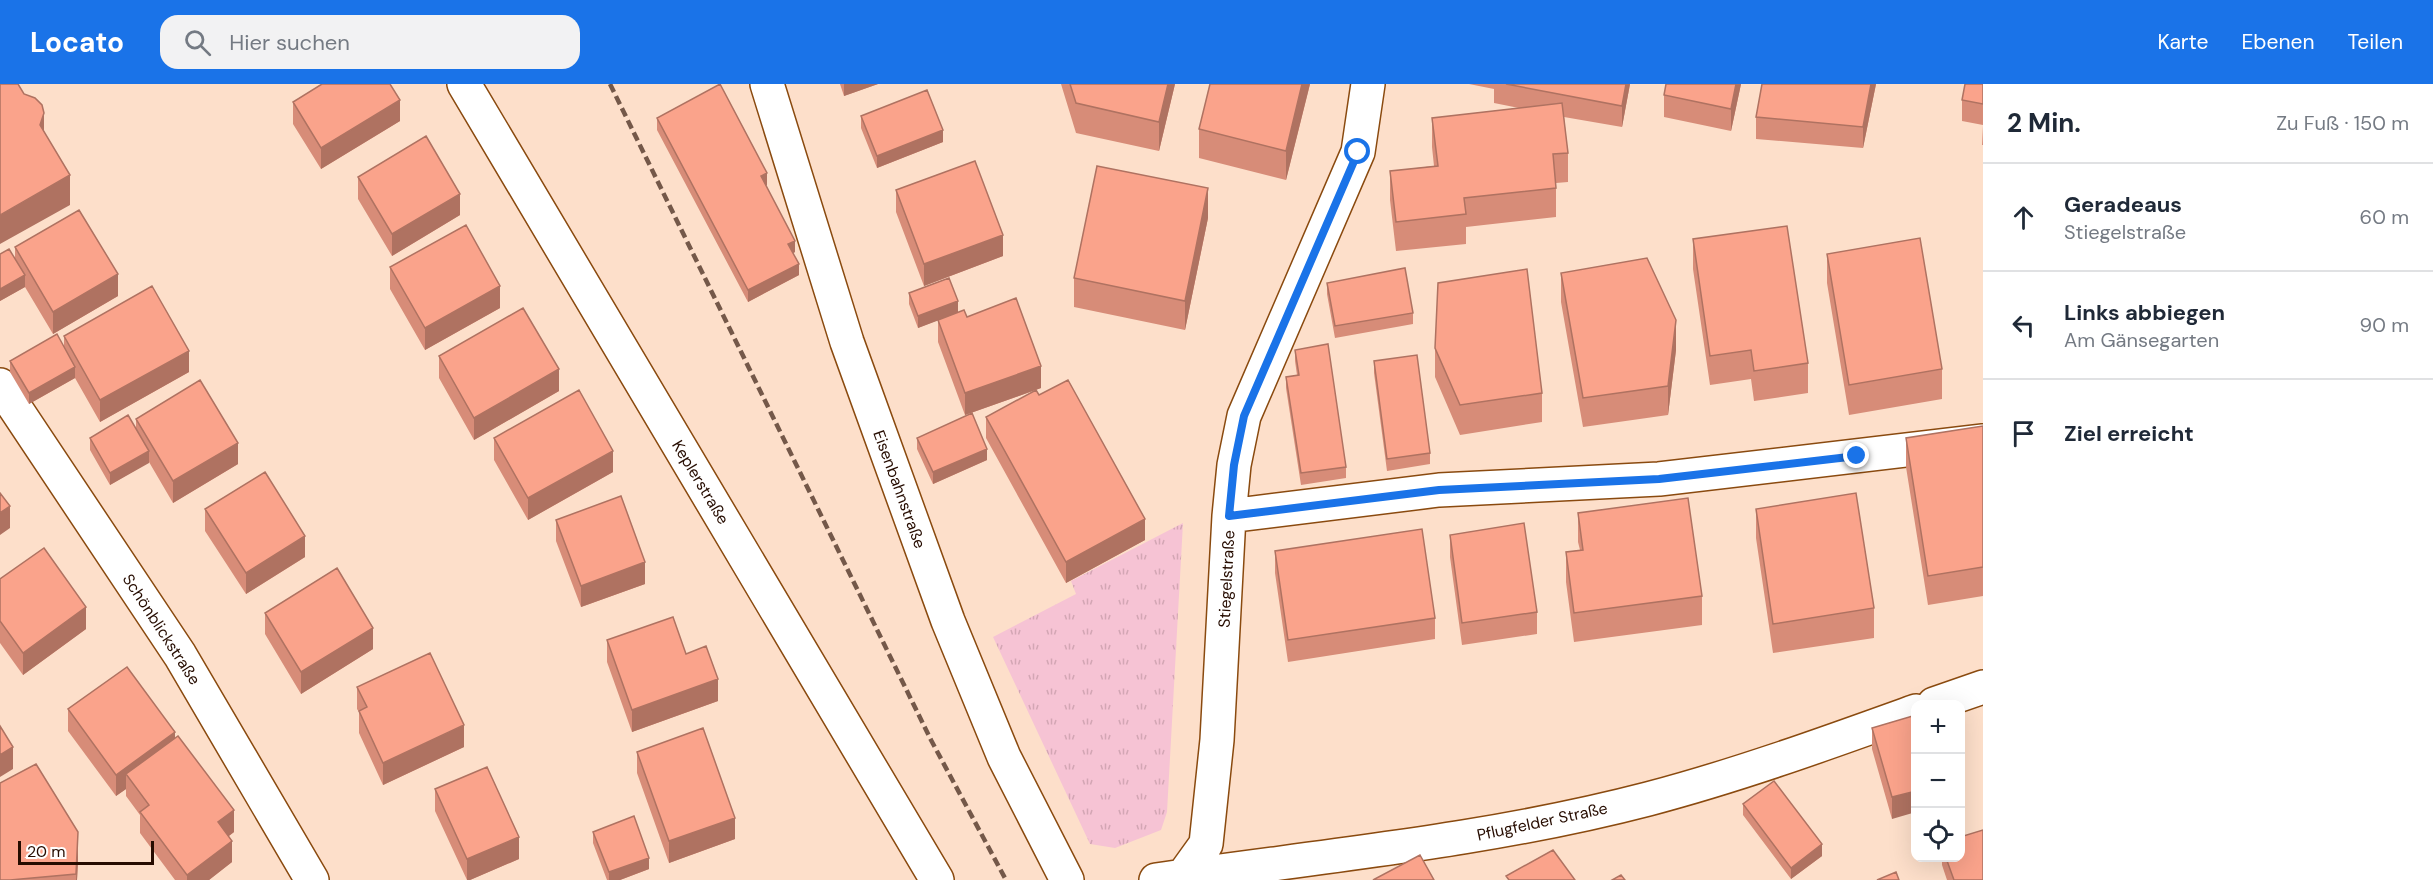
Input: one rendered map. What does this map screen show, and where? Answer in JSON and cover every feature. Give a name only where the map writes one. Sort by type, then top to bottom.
[{"type":"street","name":"Keplerstraße","points":[[464,84],[937,880]]},
{"type":"street","name":"Eisenbahnstraße","points":[[767,84],[847,342],[948,621],[1004,757],[1066,880]]},
{"type":"street","name":"Stiegelstraße","points":[[1170,878],[1206,844],[1217,740],[1229,516],[1234,465],[1244,416],[1358,152],[1368,84]]},
{"type":"street","name":"Schönblickstraße","points":[[0,385],[180,655],[312,880]]},
{"type":"street","points":[[1229,516],[1439,490],[1659,479],[1983,441]]},
{"type":"street","points":[[1948,700],[1983,687]]},
{"type":"street","name":"Pflugfelder Straße","points":[[1170,878],[1473,836],[1647,799],[1772,762],[1911,713]]},
{"type":"green space","points":[[1183,523],[1167,812],[1161,830],[1115,848],[1090,844],[993,637],[1076,594],[1071,581]]},
{"type":"building","points":[[0,84],[18,84],[24,94],[35,98],[42,105],[44,113],[40,125],[70,175],[0,215]]},
{"type":"building","points":[[322,84],[390,84],[400,100],[321,148],[293,102]]},
{"type":"building","points":[[720,84],[767,173],[761,176],[795,241],[788,244],[799,264],[748,290],[657,118]]},
{"type":"building","points":[[1070,84],[1168,84],[1159,122],[1076,103]]},
{"type":"building","points":[[1210,84],[1302,84],[1286,151],[1199,129]]},
{"type":"building","points":[[1506,84],[1626,84],[1622,106]]},
{"type":"building","points":[[1666,84],[1736,84],[1731,109],[1664,95]]},
{"type":"building","points":[[1762,84],[1871,84],[1863,127],[1756,117]]},
{"type":"building","points":[[1965,84],[1983,84],[1983,104],[1962,100]]},
{"type":"building","points":[[927,90],[943,130],[877,156],[861,116]]},
{"type":"building","points":[[1562,103],[1568,153],[1553,154],[1556,188],[1464,198],[1466,214],[1396,222],[1390,171],[1438,166],[1432,118]]},
{"type":"building","points":[[426,136],[460,194],[392,234],[358,177]]},
{"type":"building","points":[[975,161],[1003,235],[924,264],[896,190]]},
{"type":"building","points":[[1097,166],[1208,188],[1185,301],[1074,278]]},
{"type":"building","points":[[79,210],[118,274],[53,312],[15,247]]},
{"type":"building","points":[[466,225],[500,286],[425,328],[390,267]]},
{"type":"building","points":[[1787,226],[1808,363],[1754,371],[1751,350],[1710,356],[1693,239]]},
{"type":"building","points":[[1920,238],[1942,369],[1849,385],[1827,254]]},
{"type":"building","points":[[9,249],[25,275],[0,289],[0,254]]},
{"type":"building","points":[[1647,258],[1676,320],[1668,386],[1583,398],[1561,273]]},
{"type":"building","points":[[1405,268],[1413,313],[1335,326],[1327,283]]},
{"type":"building","points":[[1527,269],[1542,393],[1460,405],[1435,348],[1438,283]]},
{"type":"building","points":[[949,278],[958,301],[918,316],[909,293]]},
{"type":"building","points":[[152,286],[189,351],[100,400],[64,336]]},
{"type":"building","points":[[1016,298],[1041,366],[965,393],[938,320],[964,310],[967,317]]},
{"type":"building","points":[[523,308],[559,369],[474,418],[439,356]]},
{"type":"building","points":[[57,334],[75,367],[29,393],[10,361]]},
{"type":"building","points":[[1328,344],[1346,467],[1301,473],[1286,377],[1299,375],[1295,350]]},
{"type":"building","points":[[1417,355],[1430,453],[1387,459],[1374,361]]},
{"type":"building","points":[[200,380],[238,443],[173,481],[136,419]]},
{"type":"building","points":[[1068,380],[1145,519],[1066,562],[986,417],[1036,390],[1039,395]]},
{"type":"building","points":[[579,390],[613,451],[528,498],[494,438]]},
{"type":"building","points":[[972,413],[987,449],[933,472],[917,438]]},
{"type":"building","points":[[128,415],[149,451],[110,473],[90,438]]},
{"type":"building","points":[[1983,426],[1983,567],[1928,576],[1906,438]]},
{"type":"building","points":[[265,472],[305,536],[246,573],[205,509]]},
{"type":"building","points":[[0,493],[10,506],[0,513]]},
{"type":"building","points":[[1856,493],[1874,608],[1773,624],[1756,509]]},
{"type":"building","points":[[621,496],[645,562],[581,586],[556,520]]},
{"type":"building","points":[[1688,498],[1702,596],[1574,613],[1566,552],[1583,550],[1578,513]]},
{"type":"building","points":[[1524,523],[1537,612],[1462,623],[1450,535]]},
{"type":"building","points":[[1422,529],[1435,618],[1288,640],[1275,551]]},
{"type":"building","points":[[44,548],[86,607],[23,653],[0,621],[0,579]]},
{"type":"building","points":[[337,568],[373,628],[301,672],[265,613]]},
{"type":"building","points":[[673,617],[686,654],[706,646],[718,679],[632,710],[607,640]]},
{"type":"building","points":[[430,653],[464,725],[383,763],[359,711],[367,707],[357,687]]},
{"type":"building","points":[[127,667],[175,732],[116,775],[68,709]]},
{"type":"building","points":[[1911,716],[1911,792],[1892,797],[1872,728]]},
{"type":"building","points":[[0,726],[13,747],[0,755]]},
{"type":"building","points":[[703,728],[735,818],[669,841],[637,752]]},
{"type":"building","points":[[178,736],[234,810],[218,822],[232,841],[187,875],[140,812],[149,805],[126,774]]},
{"type":"building","points":[[36,764],[78,832],[76,874],[0,880],[0,783]]},
{"type":"building","points":[[487,767],[519,837],[467,859],[435,789]]},
{"type":"building","points":[[1774,781],[1822,844],[1791,868],[1743,804]]},
{"type":"building","points":[[634,816],[649,858],[609,872],[593,832]]},
{"type":"building","points":[[1983,830],[1983,880],[1954,880],[1947,862],[1965,862],[1965,835]]},
{"type":"building","points":[[1553,850],[1575,880],[1509,880],[1506,876]]},
{"type":"building","points":[[1420,855],[1434,880],[1373,880]]},
{"type":"building","points":[[1896,872],[1899,880],[1877,880]]},
{"type":"building","points":[[1621,875],[1625,880],[1612,880]]},
{"type":"railway","points":[[610,84],[931,740],[1006,880]]},
{"type":"route","points":[[1358,152],[1244,416],[1234,465],[1229,516],[1439,490],[1659,479],[1857,456]]}]
